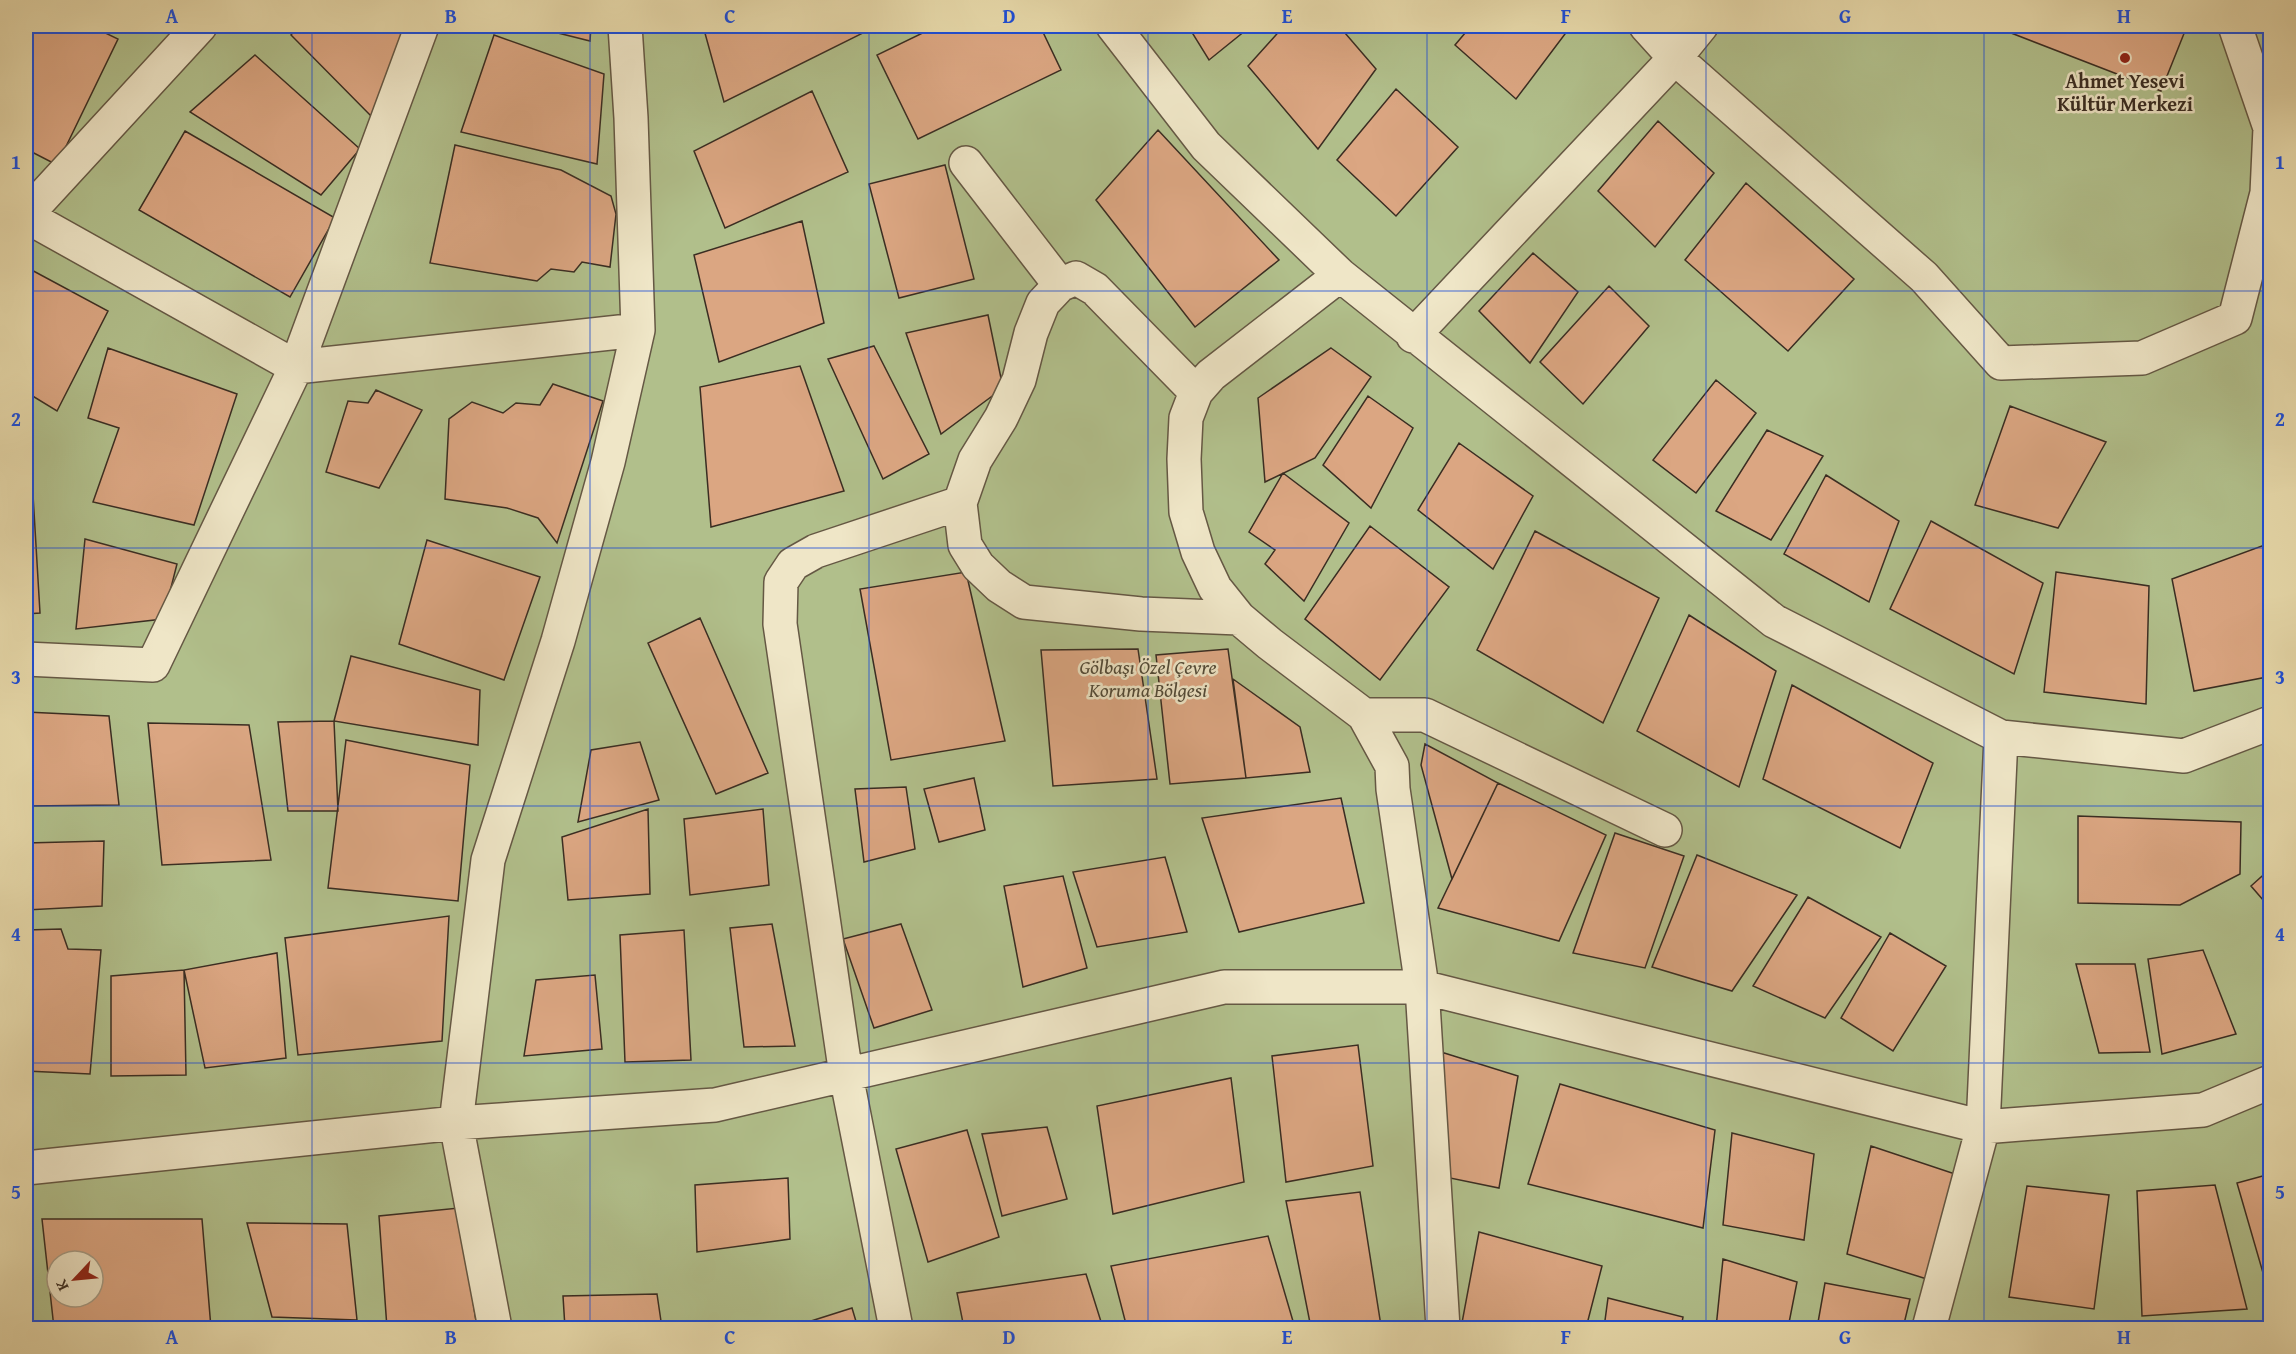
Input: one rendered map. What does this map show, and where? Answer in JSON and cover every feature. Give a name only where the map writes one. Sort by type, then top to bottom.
[{"type":"street","points":[[200,26],[26,216],[296,367],[638,330]]},
{"type":"street","points":[[26,659],[153,665],[296,367],[422,26]]},
{"type":"street","points":[[495,1329],[456,1123],[488,860],[558,641],[608,462],[638,330],[631,118],[625,26]]},
{"type":"street","points":[[1113,26],[1206,146],[1340,275],[1413,336],[1774,621],[2001,737],[2184,756],[2271,723]]},
{"type":"street","points":[[1646,26],[1676,58],[1924,277],[2001,363],[2142,358],[2235,318],[2267,193],[2270,128],[2235,26]]},
{"type":"street","points":[[1413,336],[1676,58],[1701,26]]},
{"type":"street","points":[[966,163],[1060,285]]},
{"type":"street","points":[[1340,275],[1211,375],[1196,392],[1186,418],[1184,459],[1186,512],[1198,552],[1215,588],[1239,618],[1364,716],[1392,766],[1393,789],[1422,987],[1443,1329]]},
{"type":"street","points":[[1196,392],[1095,289],[1076,278],[1060,285],[1043,303],[1031,333],[1019,380],[1001,418],[975,460],[960,503],[965,545],[978,566],[999,586],[1024,602],[1141,614],[1239,618]]},
{"type":"street","points":[[896,1329],[846,1075],[780,624],[781,582],[793,564],[816,551],[960,503]]},
{"type":"street","points":[[1364,716],[1425,715],[1665,830]]},
{"type":"street","points":[[1929,1329],[1983,1127],[2001,737]]},
{"type":"street","points":[[26,1168],[456,1123],[715,1105],[1224,987],[1422,987],[1983,1127],[2203,1110],[2271,1082]]},
{"type":"green space","name":"Gölbaşı Özel Çevre Koruma Bölgesi","points":[[26,26],[2270,26],[2270,1328],[26,1328]]},
{"type":"building","points":[[26,26],[91,26],[118,39],[57,165],[26,149]]},
{"type":"building","points":[[298,26],[408,26],[371,116],[291,35]]},
{"type":"building","points":[[530,26],[591,26],[590,41]]},
{"type":"building","points":[[703,26],[865,26],[867,31],[724,102]]},
{"type":"building","points":[[937,26],[1040,26],[1061,70],[918,139],[877,55]]},
{"type":"building","points":[[1188,26],[1251,26],[1209,60]]},
{"type":"building","points":[[1284,26],[1339,26],[1376,69],[1318,149],[1248,66]]},
{"type":"building","points":[[1471,26],[1571,26],[1516,99],[1455,45]]},
{"type":"building","name":"Ahmet Yesevi Kültür Merkezi","points":[[1993,26],[2187,26],[2161,91]]},
{"type":"building","points":[[494,35],[604,74],[597,164],[461,132]]},
{"type":"building","points":[[255,55],[360,149],[321,195],[190,112]]},
{"type":"building","points":[[1396,89],[1458,147],[1396,216],[1337,160]]},
{"type":"building","points":[[812,91],[848,172],[725,228],[694,151]]},
{"type":"building","points":[[1658,121],[1714,173],[1655,247],[1598,191]]},
{"type":"building","points":[[1158,130],[1279,260],[1195,327],[1096,200]]},
{"type":"building","points":[[185,131],[335,218],[290,297],[139,210]]},
{"type":"building","points":[[455,145],[561,170],[611,196],[616,214],[610,267],[582,262],[574,272],[551,269],[537,281],[430,263]]},
{"type":"building","points":[[945,165],[974,279],[899,298],[869,184]]},
{"type":"building","points":[[1746,183],[1854,279],[1788,351],[1685,260]]},
{"type":"building","points":[[802,221],[824,323],[719,362],[694,255]]},
{"type":"building","points":[[1533,253],[1578,292],[1530,363],[1479,311]]},
{"type":"building","points":[[26,267],[108,311],[57,411],[26,392]]},
{"type":"building","points":[[1609,286],[1649,326],[1583,404],[1540,362]]},
{"type":"building","points":[[988,315],[1003,388],[941,434],[906,333]]},
{"type":"building","points":[[874,346],[929,454],[883,479],[828,359]]},
{"type":"building","points":[[108,348],[237,394],[194,525],[93,502],[119,428],[88,418]]},
{"type":"building","points":[[1331,348],[1371,377],[1315,458],[1265,482],[1258,398]]},
{"type":"building","points":[[800,366],[844,491],[711,527],[700,387]]},
{"type":"building","points":[[1716,380],[1756,413],[1696,493],[1653,460]]},
{"type":"building","points":[[553,384],[603,401],[557,543],[538,518],[507,508],[445,499],[449,419],[472,402],[503,413],[516,403],[540,405]]},
{"type":"building","points":[[376,390],[422,410],[379,488],[326,472],[348,401],[368,403]]},
{"type":"building","points":[[1368,396],[1413,428],[1371,508],[1323,465]]},
{"type":"building","points":[[2010,406],[2106,442],[2058,528],[1975,505]]},
{"type":"building","points":[[29,427],[40,613],[26,614],[26,428]]},
{"type":"building","points":[[1767,430],[1823,456],[1771,540],[1716,511]]},
{"type":"building","points":[[1459,443],[1533,496],[1493,569],[1418,510]]},
{"type":"building","points":[[1283,473],[1349,523],[1304,601],[1265,564],[1275,550],[1249,532]]},
{"type":"building","points":[[1826,475],[1899,521],[1869,602],[1784,554]]},
{"type":"building","points":[[1931,521],[2043,583],[2014,674],[1890,609]]},
{"type":"building","points":[[1370,526],[1449,587],[1380,680],[1305,619]]},
{"type":"building","points":[[1535,531],[1659,598],[1603,723],[1477,650]]},
{"type":"building","points":[[85,539],[177,564],[163,619],[76,629]]},
{"type":"building","points":[[427,540],[540,577],[504,680],[399,644]]},
{"type":"building","points":[[2270,543],[2270,674],[2267,677],[2194,691],[2172,579]]},
{"type":"building","points":[[966,572],[1005,741],[891,760],[860,589]]},
{"type":"building","points":[[2056,572],[2149,586],[2146,704],[2044,692]]},
{"type":"building","points":[[1689,615],[1776,671],[1739,787],[1637,731]]},
{"type":"building","points":[[700,618],[768,773],[716,794],[648,643]]},
{"type":"building","points":[[1138,649],[1157,779],[1053,786],[1041,650]]},
{"type":"building","points":[[1228,649],[1246,778],[1170,784],[1156,655]]},
{"type":"building","points":[[351,656],[480,690],[478,745],[334,721]]},
{"type":"building","points":[[1233,679],[1300,727],[1310,772],[1246,778]]},
{"type":"building","points":[[1792,685],[1933,763],[1900,848],[1763,779]]},
{"type":"building","points":[[26,712],[109,716],[119,805],[26,806]]},
{"type":"building","points":[[334,721],[338,811],[288,811],[278,722]]},
{"type":"building","points":[[148,723],[249,725],[271,860],[162,865]]},
{"type":"building","points":[[346,740],[470,765],[458,901],[328,888]]},
{"type":"building","points":[[640,742],[659,800],[578,822],[591,750]]},
{"type":"building","points":[[1425,744],[1498,783],[1452,879],[1421,765]]},
{"type":"building","points":[[974,778],[985,830],[939,842],[924,789]]},
{"type":"building","points":[[1498,783],[1606,835],[1559,941],[1438,908]]},
{"type":"building","points":[[906,787],[915,849],[864,862],[855,789]]},
{"type":"building","points":[[1341,798],[1364,903],[1239,932],[1202,818]]},
{"type":"building","points":[[648,809],[650,894],[568,900],[562,837]]},
{"type":"building","points":[[763,809],[769,885],[690,895],[684,819]]},
{"type":"building","points":[[2078,816],[2241,822],[2240,874],[2180,905],[2078,903]]},
{"type":"building","points":[[1615,833],[1684,856],[1645,968],[1573,953]]},
{"type":"building","points":[[104,841],[102,906],[26,910],[26,843]]},
{"type":"building","points":[[1697,855],[1797,895],[1732,991],[1652,967]]},
{"type":"building","points":[[1165,857],[1187,932],[1097,947],[1073,872]]},
{"type":"building","points":[[2270,869],[2270,908],[2251,886]]},
{"type":"building","points":[[1063,876],[1087,968],[1023,987],[1004,886]]},
{"type":"building","points":[[1808,897],[1881,937],[1825,1018],[1753,986]]},
{"type":"building","points":[[449,916],[442,1041],[298,1055],[285,938]]},
{"type":"building","points":[[772,924],[795,1046],[744,1047],[730,928]]},
{"type":"building","points":[[901,924],[932,1010],[874,1028],[843,939]]},
{"type":"building","points":[[61,929],[68,949],[101,950],[90,1074],[26,1071],[26,930]]},
{"type":"building","points":[[684,930],[691,1060],[625,1062],[620,935]]},
{"type":"building","points":[[1890,933],[1946,966],[1893,1051],[1841,1018]]},
{"type":"building","points":[[2203,950],[2236,1034],[2162,1054],[2148,959]]},
{"type":"building","points":[[277,953],[286,1058],[205,1068],[184,970]]},
{"type":"building","points":[[2076,964],[2135,964],[2150,1052],[2099,1053]]},
{"type":"building","points":[[184,970],[186,1075],[111,1076],[111,976]]},
{"type":"building","points":[[595,975],[602,1049],[524,1056],[536,980]]},
{"type":"building","points":[[1358,1045],[1373,1166],[1286,1182],[1272,1056]]},
{"type":"building","points":[[1441,1052],[1518,1076],[1499,1188],[1445,1177]]},
{"type":"building","points":[[1231,1078],[1244,1182],[1113,1214],[1097,1106]]},
{"type":"building","points":[[1560,1084],[1715,1130],[1703,1228],[1528,1184]]},
{"type":"building","points":[[1047,1127],[1067,1199],[1002,1216],[982,1134]]},
{"type":"building","points":[[967,1130],[999,1237],[928,1262],[896,1149]]},
{"type":"building","points":[[1732,1133],[1814,1154],[1804,1240],[1723,1225]]},
{"type":"building","points":[[1871,1146],[1955,1174],[1930,1280],[1847,1254]]},
{"type":"building","points":[[2270,1174],[2270,1297],[2237,1183]]},
{"type":"building","points":[[788,1178],[790,1239],[697,1252],[695,1185]]},
{"type":"building","points":[[2215,1185],[2247,1309],[2142,1316],[2137,1191]]},
{"type":"building","points":[[2027,1186],[2109,1195],[2094,1309],[2009,1297]]},
{"type":"building","points":[[1360,1192],[1381,1326],[1311,1328],[1286,1201]]},
{"type":"building","points":[[459,1208],[477,1328],[387,1328],[379,1216]]},
{"type":"building","points":[[42,1219],[202,1219],[211,1328],[54,1328],[52,1309],[105,1309],[105,1249],[45,1249]]},
{"type":"building","points":[[247,1223],[347,1224],[357,1320],[272,1317]]},
{"type":"building","points":[[1479,1232],[1602,1266],[1586,1328],[1461,1328]]},
{"type":"building","points":[[1268,1236],[1295,1328],[1127,1328],[1111,1266]]},
{"type":"building","points":[[1723,1259],[1797,1282],[1788,1328],[1716,1328]]},
{"type":"building","points":[[1086,1274],[1103,1328],[964,1328],[957,1293]]},
{"type":"building","points":[[1825,1283],[1910,1299],[1903,1328],[1817,1328]]},
{"type":"building","points":[[657,1294],[662,1328],[565,1328],[563,1296]]},
{"type":"building","points":[[1608,1298],[1683,1317],[1681,1328],[1604,1328]]},
{"type":"building","points":[[852,1308],[858,1328],[789,1328]]},
{"type":"place","name":"Ahmet Yesevi Kültür Merkezi","points":[[2125,58]]}]
